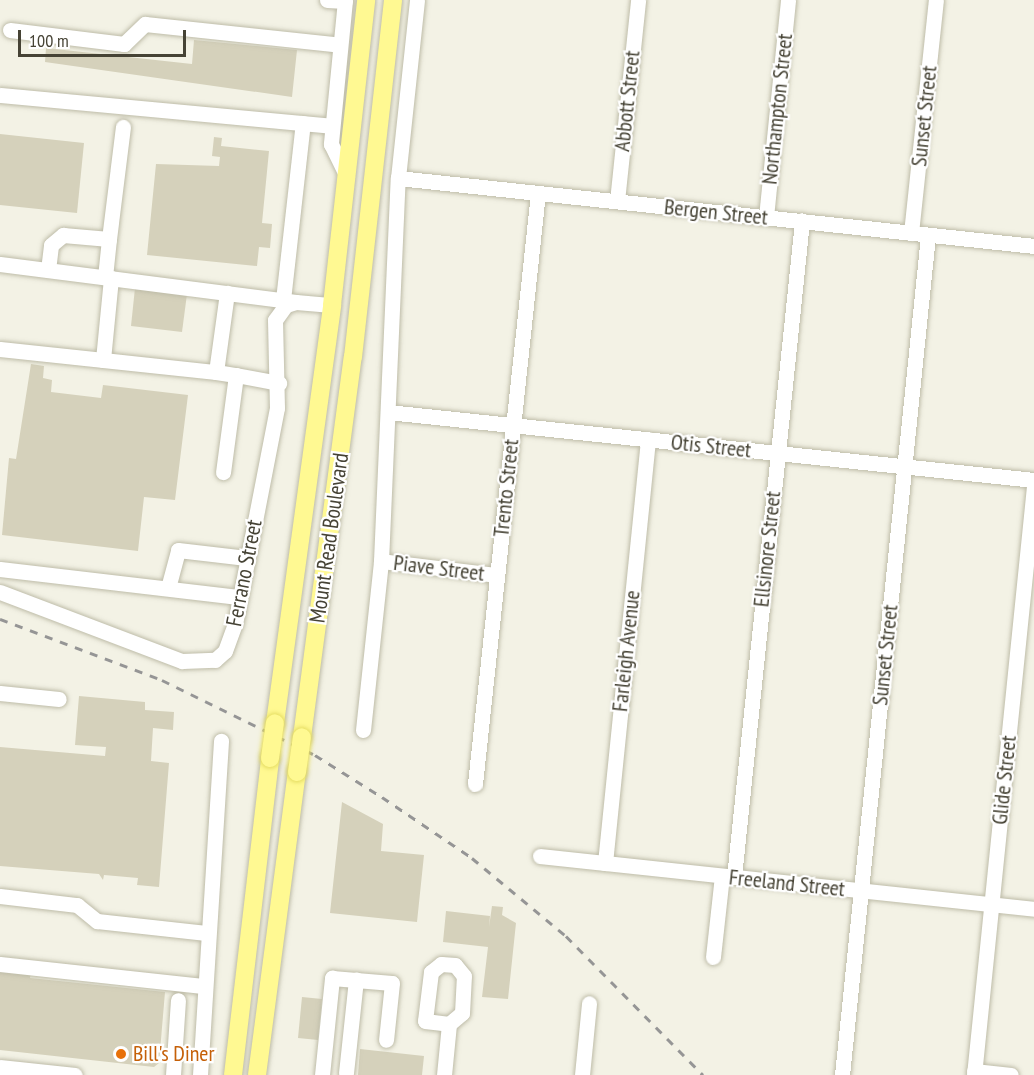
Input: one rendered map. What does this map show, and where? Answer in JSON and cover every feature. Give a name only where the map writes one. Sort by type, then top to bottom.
[{"type":"main road","name":"Mount Read Boulevard","points":[[233,1075],[270,758],[332,305],[366,0]]},
{"type":"main road","name":"Mount Read Boulevard","points":[[257,1075],[353,357],[393,0]]},
{"type":"main road","points":[[353,357],[343,319],[332,305],[364,260]]},
{"type":"street","points":[[327,0],[345,1],[332,126],[332,150],[347,177]]},
{"type":"street","name":"Mount Read Boulevard","points":[[363,730],[381,561],[398,178],[417,0]]},
{"type":"street","name":"Abbott Street","points":[[617,201],[638,0]]},
{"type":"street","name":"Northampton Street","points":[[766,217],[788,0]]},
{"type":"street","name":"Sunset Street","points":[[911,233],[936,0]]},
{"type":"street","points":[[10,30],[124,44],[146,24],[340,45]]},
{"type":"street","points":[[0,95],[332,126]]},
{"type":"street","points":[[290,301],[303,123]]},
{"type":"street","points":[[103,360],[109,240],[123,128]]},
{"type":"street","name":"Bergen Street","points":[[398,178],[1034,246]]},
{"type":"street","name":"Trento Street","points":[[475,784],[538,193]]},
{"type":"street","name":"Ellsinore Street","points":[[713,957],[728,876],[802,221]]},
{"type":"street","points":[[48,270],[51,245],[63,235],[109,240]]},
{"type":"street","name":"Sunset Street","points":[[842,1075],[928,235]]},
{"type":"street","points":[[0,264],[332,305]]},
{"type":"street","points":[[216,372],[227,293]]},
{"type":"street","name":"Ferrano Street","points":[[0,592],[200,664],[225,651],[240,597],[279,383],[275,320],[290,301]]},
{"type":"street","points":[[0,349],[216,372],[279,383]]},
{"type":"street","points":[[223,472],[236,375]]},
{"type":"street","name":"Otis Street","points":[[388,412],[1034,480]]},
{"type":"street","name":"Farleigh Avenue","points":[[604,863],[648,439]]},
{"type":"street","name":"Glide Street","points":[[974,1073],[1034,486]]},
{"type":"street","points":[[168,588],[178,550],[247,558]]},
{"type":"street","name":"Piave Street","points":[[381,561],[496,575]]},
{"type":"street","points":[[0,569],[240,597]]},
{"type":"street","points":[[0,693],[59,699]]},
{"type":"street","points":[[200,1075],[206,933],[220,741]]},
{"type":"street","name":"Freeland Street","points":[[540,856],[1034,909]]},
{"type":"street","points":[[0,896],[77,904],[97,921],[206,933]]},
{"type":"street","points":[[0,964],[203,986]]},
{"type":"street","points":[[322,1075],[332,978],[392,983],[386,1040]]},
{"type":"street","points":[[346,1073],[356,980]]},
{"type":"street","points":[[173,1075],[178,1000]]},
{"type":"street","points":[[582,1075],[589,1003]]},
{"type":"street","points":[[444,1075],[449,1024]]},
{"type":"street","points":[[0,1067],[75,1075]]},
{"type":"street","points":[[974,1073],[1011,1075]]},
{"type":"building","points":[[194,40],[297,50],[292,97],[45,62],[46,48],[192,64]]},
{"type":"building","points":[[0,134],[84,143],[77,213],[0,205]]},
{"type":"building","points":[[214,137],[222,138],[221,146],[269,151],[262,223],[272,224],[270,248],[259,247],[257,266],[147,255],[156,164],[219,166],[220,157],[212,156]]},
{"type":"building","points":[[135,288],[187,294],[182,332],[131,326]]},
{"type":"building","points":[[31,364],[44,366],[43,378],[52,380],[51,392],[101,398],[103,385],[188,395],[175,500],[144,497],[138,551],[2,535],[9,458],[16,459]]},
{"type":"building","points":[[79,696],[145,702],[145,710],[174,712],[173,730],[153,728],[151,761],[169,763],[159,887],[137,885],[138,878],[104,875],[103,880],[99,874],[0,866],[0,747],[105,756],[106,747],[75,745]]},
{"type":"building","points":[[342,802],[383,824],[381,851],[424,855],[417,922],[330,913]]},
{"type":"building","points":[[492,906],[503,907],[502,915],[516,923],[508,999],[482,997],[488,947],[443,942],[446,911],[490,916],[489,927]]},
{"type":"building","points":[[0,969],[31,972],[30,978],[165,992],[159,1063],[154,1067],[0,1050]]},
{"type":"building","points":[[302,997],[322,999],[318,1040],[298,1038]]},
{"type":"building","points":[[360,1049],[424,1056],[422,1075],[358,1075]]},
{"type":"railway","points":[[0,619],[162,680],[315,755],[382,797],[472,858],[566,936],[703,1075]]},
{"type":"place","name":"Bill's Diner","points":[[121,1054]]}]
